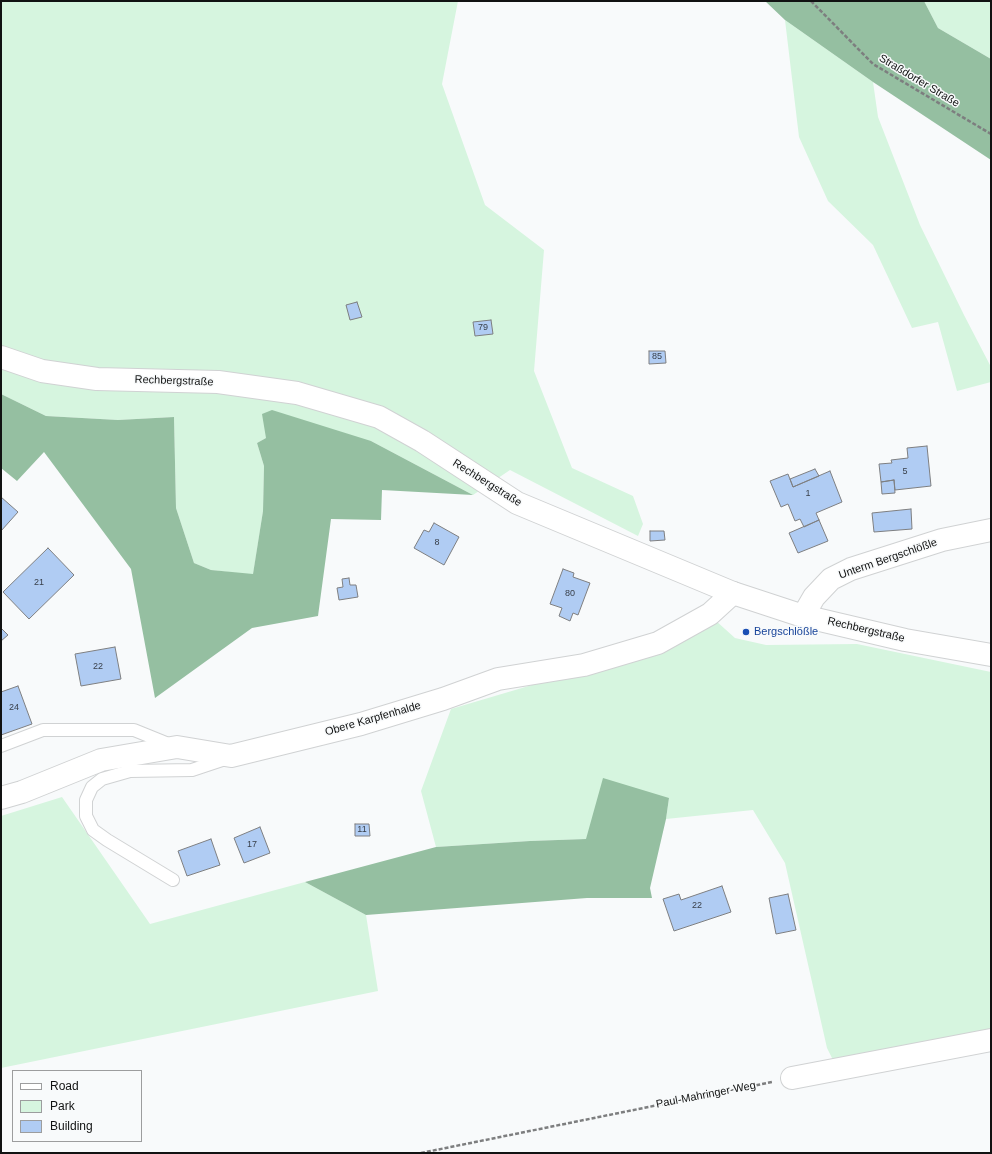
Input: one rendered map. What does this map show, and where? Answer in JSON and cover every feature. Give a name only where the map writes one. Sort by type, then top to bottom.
[{"type":"street","name":"Rechbergstraße","points":[[1,357],[42,371],[97,379],[218,382],[297,393],[379,418],[422,441],[516,503],[733,593],[804,616],[905,640],[991,655]]},
{"type":"street","name":"Unterm Bergschlößle","points":[[804,616],[814,597],[831,579],[851,569],[942,540],[991,530]]},
{"type":"street","name":"Obere Karpfenhalde","points":[[1,798],[22,792],[101,760],[178,747],[231,756],[361,724],[443,699],[498,679],[584,665],[658,643],[710,614],[733,593]]},
{"type":"street","points":[[792,1078],[991,1040]]},
{"type":"lane","points":[[1,746],[43,730],[134,730],[178,747]]},
{"type":"lane","points":[[173,880],[93,830],[86,816],[86,800],[92,787],[102,779],[130,771],[192,770],[231,756]]},
{"type":"path","name":"Straßdorfer Straße","points":[[811,1],[873,64],[991,134]]},
{"type":"path","name":"Paul-Mahringer-Weg","points":[[421,1153],[792,1078]]},
{"type":"green space","points":[[1,1],[458,1],[442,84],[485,205],[544,250],[534,371],[572,468],[633,496],[643,524],[638,536],[510,470],[473,495],[371,441],[266,438],[257,443],[264,466],[263,511],[253,575],[211,570],[194,563],[176,508],[174,417],[118,420],[46,416],[1,394]]},
{"type":"green space","points":[[765,1],[924,1],[938,28],[991,59],[991,160],[873,82],[785,20]]},
{"type":"green space","points":[[924,1],[991,1],[991,59],[938,28]]},
{"type":"green space","points":[[785,20],[873,82],[878,117],[920,225],[991,367],[991,382],[957,391],[938,322],[912,328],[873,245],[828,201],[799,137]]},
{"type":"green space","points":[[1,394],[46,416],[118,420],[174,417],[176,508],[194,563],[211,570],[253,574],[263,511],[264,466],[257,443],[266,438],[262,414],[272,410],[371,441],[473,495],[382,490],[381,520],[331,519],[318,616],[252,628],[155,698],[131,569],[44,452],[17,481],[1,468]]},
{"type":"green space","points":[[715,620],[735,638],[766,645],[857,644],[991,672],[991,1030],[833,1060],[827,1048],[785,863],[753,810],[666,819],[669,798],[586,839],[436,847],[421,791],[451,709],[586,669]]},
{"type":"green space","points":[[603,778],[669,798],[666,819],[650,888],[652,898],[587,898],[366,915],[305,882],[436,847],[586,839]]},
{"type":"green space","points":[[62,797],[150,924],[305,882],[366,915],[378,991],[1,1068],[1,816]]},
{"type":"building","points":[[357,302],[362,317],[350,320],[346,305]]},
{"type":"building","points":[[491,320],[493,334],[475,336],[473,322]]},
{"type":"building","points":[[649,351],[665,351],[666,363],[649,364]]},
{"type":"building","points":[[927,446],[931,486],[895,490],[894,480],[881,482],[879,464],[892,463],[891,460],[908,458],[907,448]]},
{"type":"building","points":[[815,469],[819,476],[793,487],[790,479]]},
{"type":"building","points":[[830,471],[842,502],[816,513],[819,520],[804,527],[800,519],[795,521],[788,504],[781,507],[770,481],[788,474],[793,487]]},
{"type":"building","points":[[894,480],[895,493],[882,494],[881,482]]},
{"type":"building","points":[[1,497],[18,512],[1,531]]},
{"type":"building","points":[[911,509],[912,529],[874,532],[872,513]]},
{"type":"building","points":[[819,520],[828,541],[798,553],[789,533]]},
{"type":"building","points":[[434,523],[459,537],[444,565],[414,548],[424,530],[429,532]]},
{"type":"building","points":[[650,531],[664,531],[665,540],[650,541]]},
{"type":"building","points":[[48,548],[74,575],[29,619],[3,592]]},
{"type":"building","points":[[563,569],[574,573],[573,577],[590,583],[578,615],[573,613],[570,621],[559,616],[562,608],[550,604]]},
{"type":"building","points":[[349,578],[350,585],[356,585],[358,597],[339,600],[337,588],[343,587],[342,579]]},
{"type":"building","points":[[1,628],[8,635],[1,641]]},
{"type":"building","points":[[115,647],[121,679],[81,686],[75,654]]},
{"type":"building","points":[[18,686],[32,724],[1,735],[1,692]]},
{"type":"building","points":[[355,824],[369,824],[370,836],[355,836]]},
{"type":"building","points":[[260,827],[270,853],[244,863],[234,838]]},
{"type":"building","points":[[211,839],[220,865],[187,876],[178,851]]},
{"type":"building","points":[[722,886],[731,912],[674,931],[663,899],[679,894],[681,900]]},
{"type":"building","points":[[788,894],[796,930],[776,934],[769,898]]},
{"type":"place","name":"Bergschlößle","points":[[746,632]]}]
